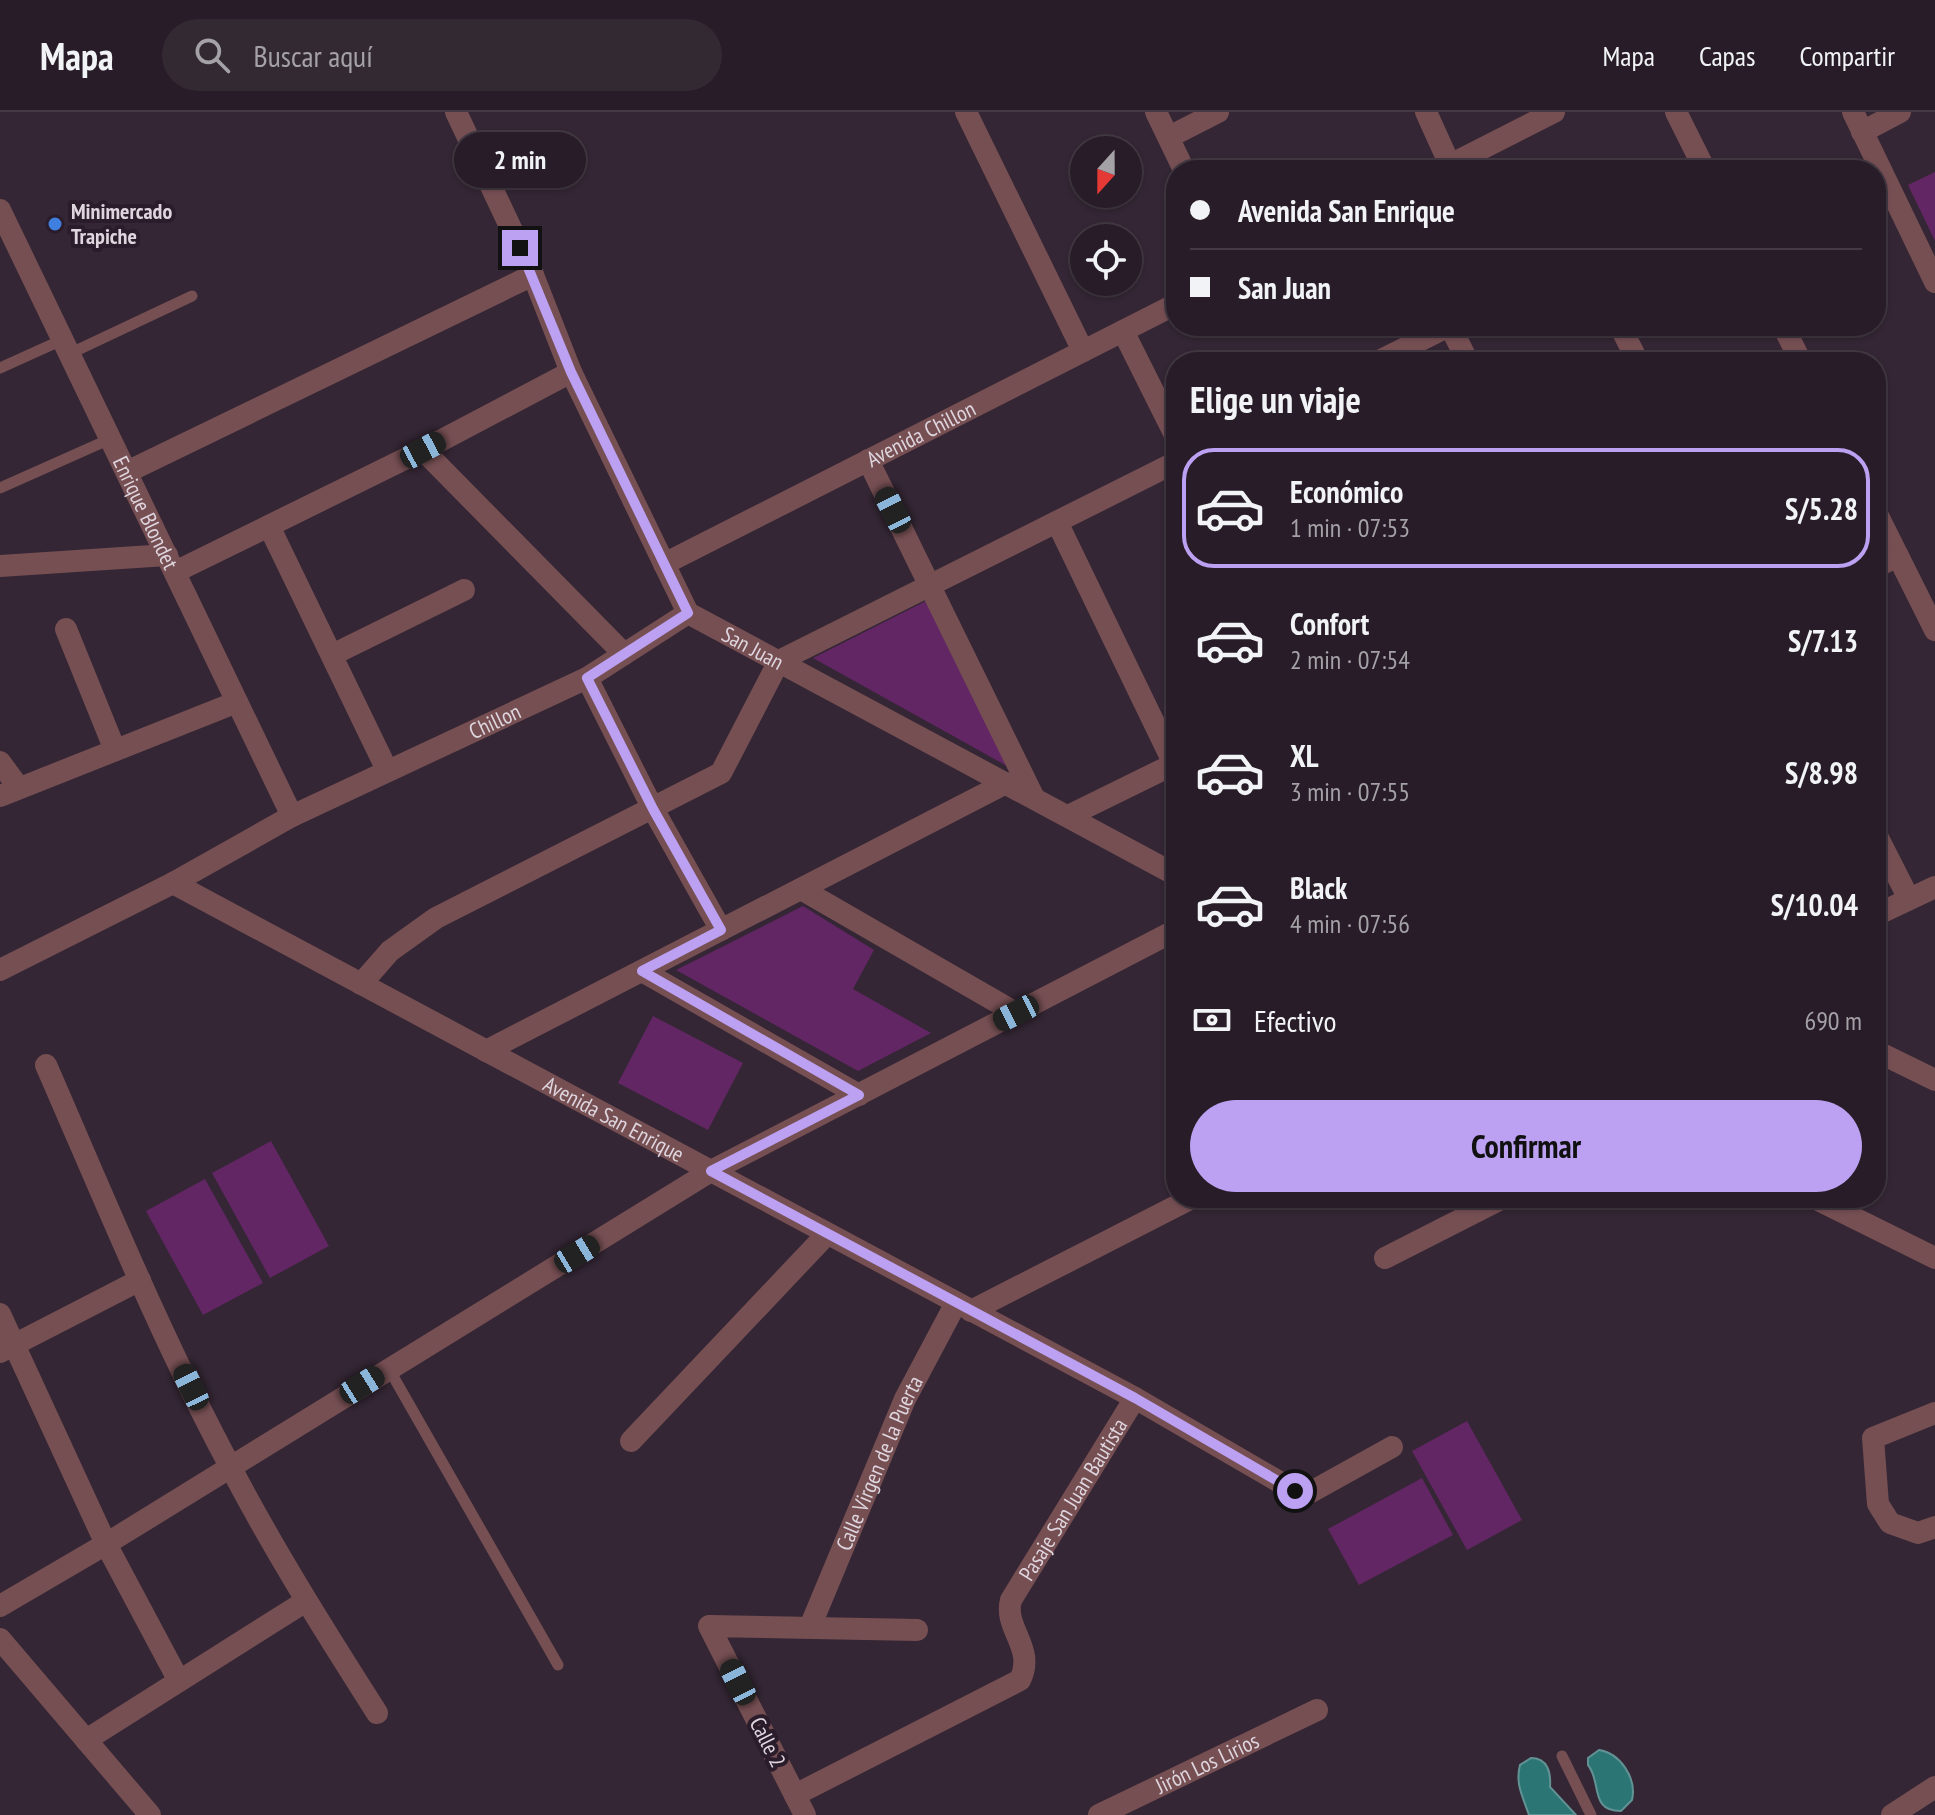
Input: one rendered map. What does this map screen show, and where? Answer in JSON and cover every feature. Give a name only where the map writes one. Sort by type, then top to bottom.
[{"type":"street","points":[[456,112],[533,275],[571,372],[688,613]]},
{"type":"street","points":[[966,112],[1083,351]]},
{"type":"street","points":[[1156,112],[1179,160]]},
{"type":"street","points":[[1169,137],[1218,112]]},
{"type":"street","points":[[1426,112],[1443,160]]},
{"type":"street","points":[[1459,160],[1554,112]]},
{"type":"street","points":[[1676,112],[1700,160]]},
{"type":"street","points":[[1876,160],[1857,122],[1900,112]]},
{"type":"street","points":[[1886,181],[1935,282]]},
{"type":"street","name":"Enrique Blondet","points":[[0,210],[292,816]]},
{"type":"street","points":[[127,472],[533,275]]},
{"type":"street","name":"Avenida Chillon","points":[[664,564],[1166,309]]},
{"type":"street","points":[[1123,331],[1166,417]]},
{"type":"street","points":[[1397,352],[1429,336]]},
{"type":"street","points":[[0,566],[171,564],[269,526],[571,372]]},
{"type":"street","points":[[423,450],[624,654]]},
{"type":"street","points":[[868,460],[1034,798]]},
{"type":"street","points":[[361,984],[390,951],[436,918],[721,773],[727,767],[779,661],[1166,467]]},
{"type":"street","points":[[1057,522],[1166,745]]},
{"type":"street","points":[[269,526],[387,770]]},
{"type":"street","points":[[1886,532],[1935,630]]},
{"type":"street","points":[[1886,562],[1898,556]]},
{"type":"street","points":[[332,655],[464,590]]},
{"type":"street","name":"Chillon","points":[[0,970],[173,883],[292,816],[587,678],[688,613]]},
{"type":"street","name":"San Juan","points":[[688,613],[1166,870]]},
{"type":"street","points":[[66,629],[115,750]]},
{"type":"street","points":[[587,678],[653,809],[721,930]]},
{"type":"street","points":[[0,762],[10,792],[237,702]]},
{"type":"street","points":[[1068,816],[1166,767]]},
{"type":"street","points":[[486,1051],[1006,783]]},
{"type":"street","points":[[1886,854],[1909,899]]},
{"type":"street","name":"Avenida San Enrique","points":[[173,883],[1135,1398],[1295,1491],[1311,1492],[1392,1447]]},
{"type":"street","points":[[1886,910],[1935,887]]},
{"type":"street","points":[[801,889],[1016,1013]]},
{"type":"street","points":[[0,1606],[106,1544],[711,1171],[1166,935]]},
{"type":"street","points":[[642,971],[859,1095]]},
{"type":"street","points":[[1886,1054],[1925,1064],[1935,1080]]},
{"type":"street","points":[[46,1065],[140,1280],[230,1467],[306,1601],[377,1713]]},
{"type":"street","points":[[964,1307],[1171,1208]]},
{"type":"street","points":[[1385,1258],[1483,1208]]},
{"type":"street","points":[[1835,1208],[1934,1254]]},
{"type":"street","points":[[631,1441],[827,1234]]},
{"type":"street","points":[[7,1348],[140,1280]]},
{"type":"street","name":"Calle Virgen de la Puerta","points":[[810,1627],[905,1399],[964,1307]]},
{"type":"street","points":[[0,1314],[7,1348],[179,1681]]},
{"type":"street","name":"Pasaje San Juan Bautista","points":[[800,1805],[1020,1680],[1026,1668],[1025,1656],[1009,1608],[1011,1600],[1135,1398]]},
{"type":"street","points":[[1935,1413],[1873,1438],[1878,1504],[1890,1523],[1918,1533],[1935,1527]]},
{"type":"street","points":[[86,1740],[306,1601]]},
{"type":"street","name":"Calle 2","points":[[800,1805],[709,1626],[810,1627]]},
{"type":"street","points":[[810,1627],[917,1630]]},
{"type":"street","points":[[0,1639],[150,1815]]},
{"type":"street","name":"Jirón Los Lirios","points":[[1111,1812],[1317,1710]]},
{"type":"street","points":[[1892,1815],[1935,1787]]},
{"type":"lane","points":[[0,368],[66,347],[192,296]]},
{"type":"lane","points":[[0,488],[110,439]]},
{"type":"lane","points":[[389,1369],[558,1665]]},
{"type":"lane","points":[[1562,1756],[1591,1815]]},
{"type":"shaded area","points":[[1935,172],[1935,241],[1908,185]]},
{"type":"shaded area","points":[[926,601],[1007,766],[813,658]]},
{"type":"shaded area","points":[[803,906],[874,950],[853,989],[931,1033],[858,1071],[676,970]]},
{"type":"shaded area","points":[[653,1016],[743,1063],[708,1130],[618,1083]]},
{"type":"shaded area","points":[[271,1141],[329,1246],[270,1278],[212,1173]]},
{"type":"shaded area","points":[[205,1179],[263,1283],[203,1315],[146,1211]]},
{"type":"shaded area","points":[[1467,1421],[1522,1520],[1467,1550],[1412,1451]]},
{"type":"shaded area","points":[[1422,1478],[1453,1535],[1359,1585],[1328,1529]]},
{"type":"shaded area","points":[[1599,1750],[1620,1761],[1632,1783],[1632,1800],[1621,1811],[1611,1810],[1600,1801],[1588,1765],[1588,1758]]},
{"type":"shaded area","points":[[1531,1758],[1545,1763],[1550,1787],[1576,1815],[1529,1815],[1518,1778],[1520,1765]]},
{"type":"place","name":"Minimercado Trapiche","points":[[55,224]]},
{"type":"route","points":[[520,248],[571,372],[688,613],[587,678],[653,809],[721,930],[642,971],[859,1095],[711,1171],[1135,1398],[1295,1491]]}]
